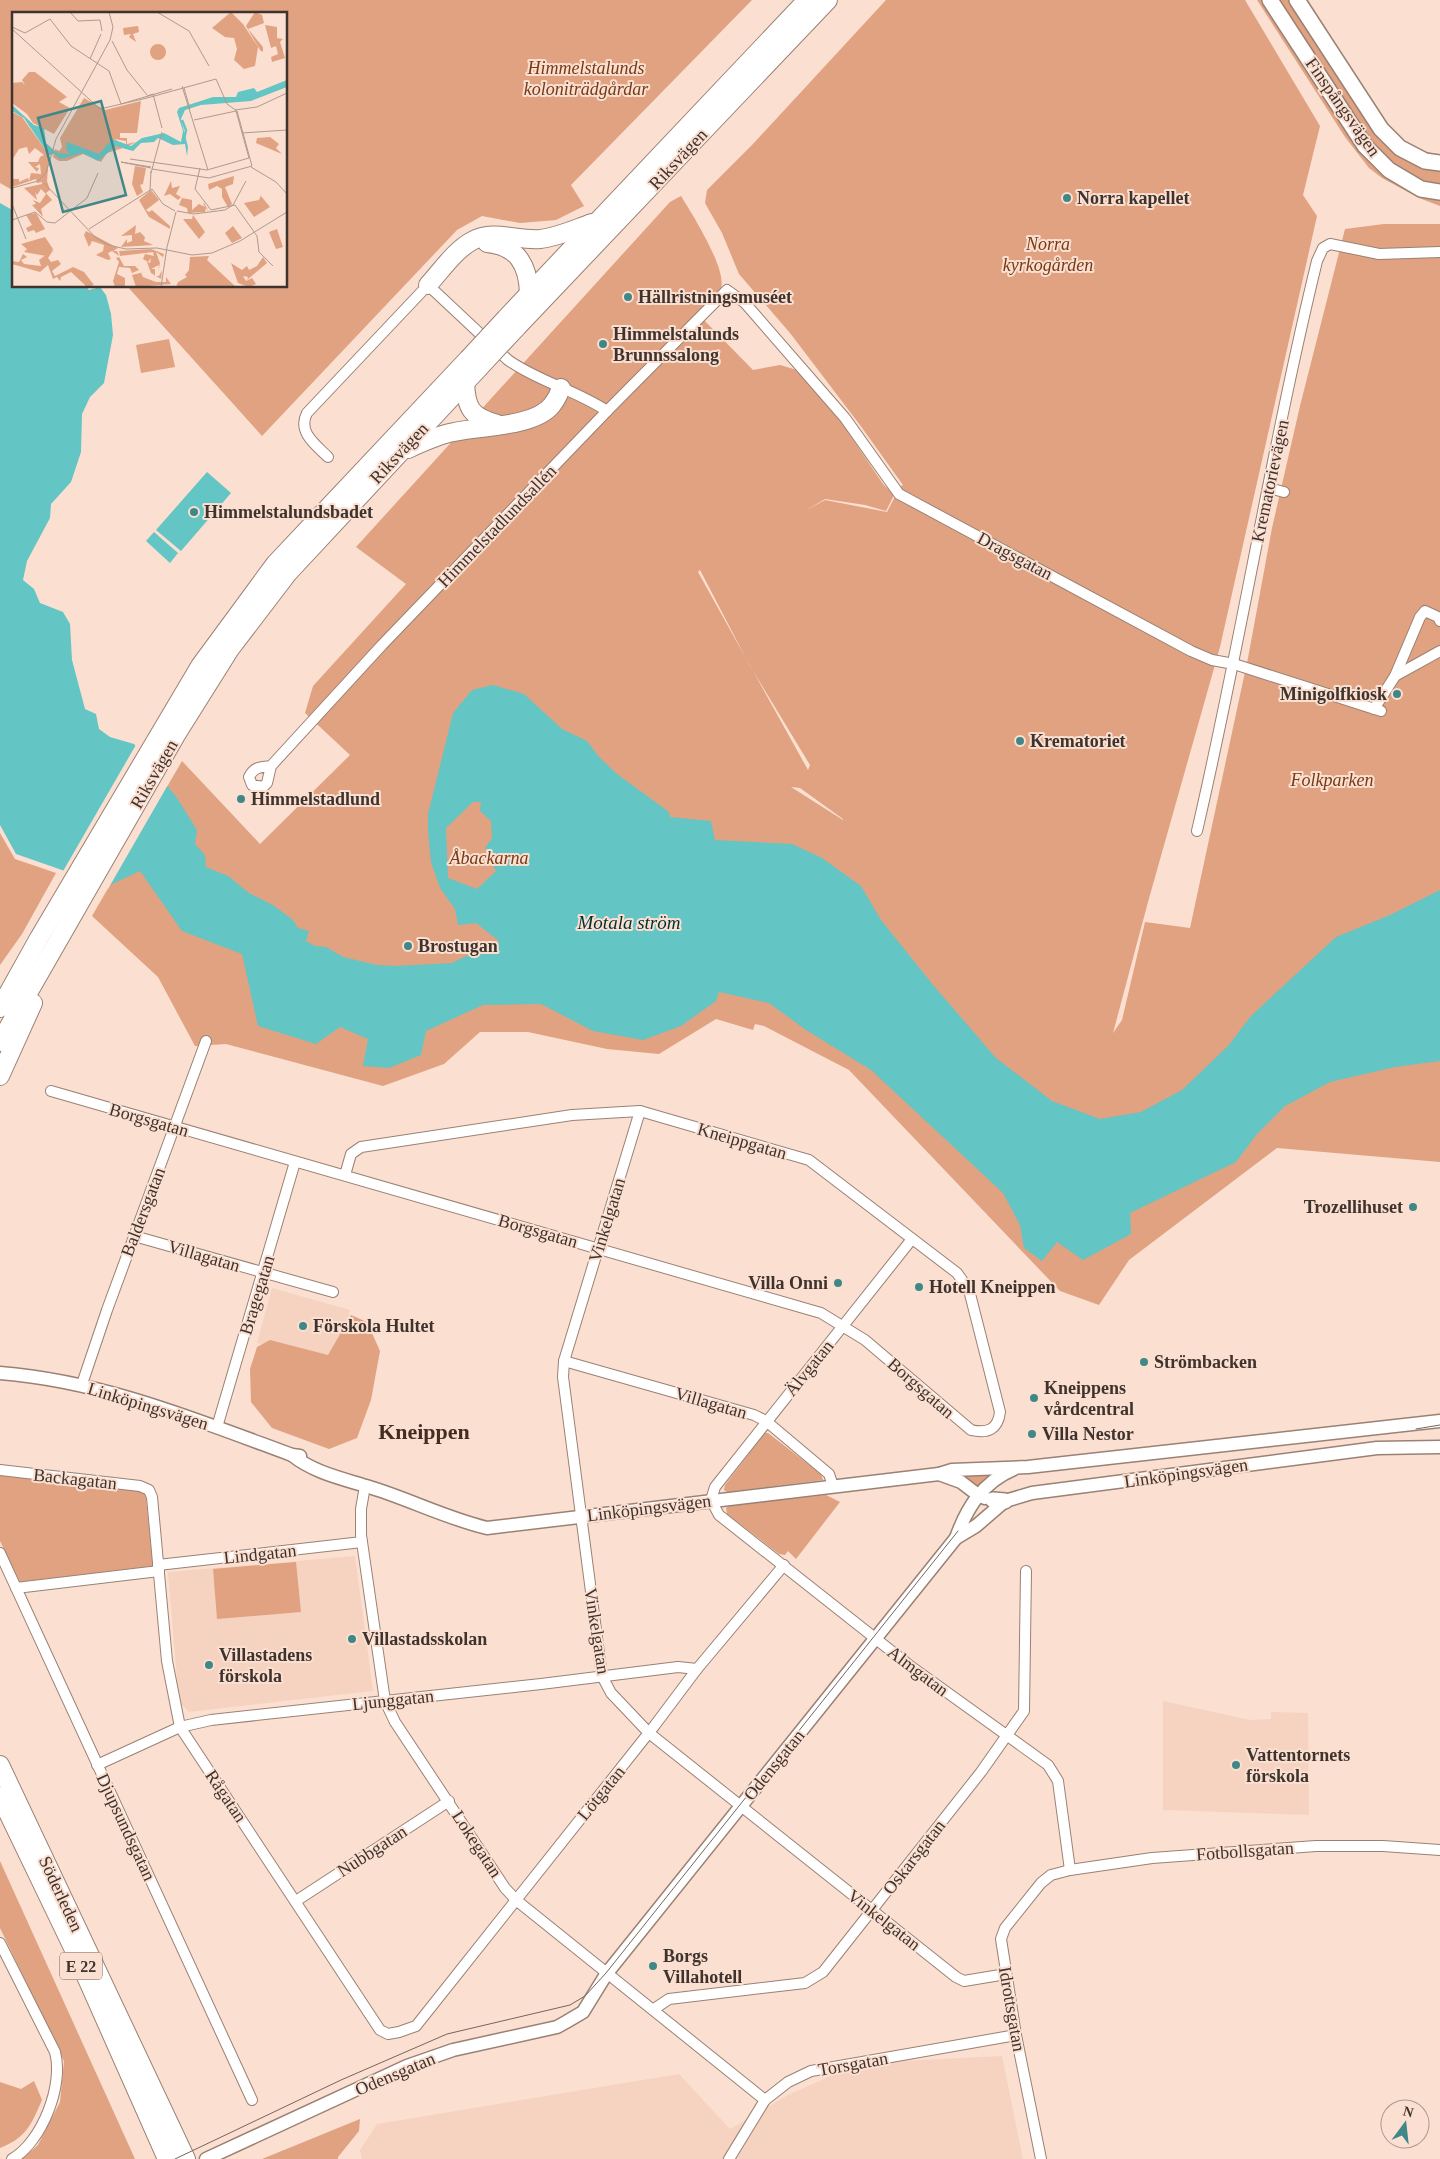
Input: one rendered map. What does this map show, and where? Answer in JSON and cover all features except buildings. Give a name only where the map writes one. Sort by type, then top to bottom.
[{"type":"highway","points":[[767,42],[802,0]]},
{"type":"highway","name":"Riksvägen","points":[[512,322],[528,294],[807,0]]},
{"type":"highway","name":"Riksvägen","points":[[0,1008],[46,942],[73,897],[170,731],[200,666],[275,564],[828,0]]},
{"type":"highway","points":[[800,30],[835,0]]},
{"type":"highway","points":[[428,285],[470,242],[490,235],[530,240],[542,239],[567,233],[597,221]]},
{"type":"highway","points":[[462,249],[484,243],[505,247],[516,254],[526,270],[528,294]]},
{"type":"highway","name":"Riksvägen","points":[[170,731],[251,620],[301,559],[465,382],[473,364]]},
{"type":"highway","points":[[465,382],[467,403],[473,413],[488,422],[500,424]]},
{"type":"highway","points":[[400,452],[441,435],[527,420],[552,406],[561,388]]},
{"type":"highway","points":[[0,990],[46,942]]},
{"type":"highway","points":[[0,1076],[33,1003],[46,942]]},
{"type":"highway","name":"Riksvägen","points":[[0,1042],[46,942]]},
{"type":"highway","name":"Söderleden","points":[[0,1765],[186,2159]]},
{"type":"highway","name":"Söderleden","points":[[0,1796],[77,1956],[168,2159]]},
{"type":"main road","name":"Finspångsvägen","points":[[1298,0],[1382,129],[1400,148],[1424,161],[1440,163]]},
{"type":"main road","name":"Finspångsvägen","points":[[1272,4],[1365,146],[1389,170],[1421,188],[1440,192]]},
{"type":"street","name":"Krematorievägen","points":[[1197,831],[1234,664],[1296,346],[1317,261],[1323,248],[1330,244],[1379,254],[1440,252]]},
{"type":"street","points":[[328,458],[304,430],[306,412],[428,285],[508,360],[532,376],[586,398],[607,411]]},
{"type":"street","name":"Himmelstadlundsallén","points":[[271,766],[382,645],[607,411],[727,290]]},
{"type":"street","name":"Dragsgatan","points":[[727,290],[745,303],[845,418],[899,494],[1191,651],[1212,660],[1234,664],[1377,710],[1395,676]]},
{"type":"street","points":[[1269,488],[1284,492]]},
{"type":"street","points":[[1395,676],[1420,617],[1425,611],[1438,617],[1440,621]]},
{"type":"street","points":[[1395,676],[1440,651]]},
{"type":"street","name":"Baldersgatan","points":[[82,1384],[206,1041]]},
{"type":"street","name":"Borgsgatan","points":[[51,1091],[820,1313],[865,1340],[972,1430],[982,1433],[992,1430]]},
{"type":"street","name":"Kneippgatan","points":[[344,1175],[351,1154],[360,1147],[572,1115],[640,1111],[809,1160],[957,1274],[969,1290],[1000,1412],[999,1422],[992,1430]]},
{"type":"street","name":"Vinkelgatan","points":[[640,1111],[564,1361],[563,1377],[602,1676],[611,1693],[649,1733],[934,1960],[964,1981],[1006,1974]]},
{"type":"street","name":"Bragegatan","points":[[217,1427],[264,1274],[295,1162]]},
{"type":"street","name":"Villagatan","points":[[134,1236],[333,1292]]},
{"type":"street","name":"Älvgatan","points":[[711,1500],[715,1487],[912,1239]]},
{"type":"street","name":"Villagatan","points":[[564,1361],[754,1415],[766,1422],[829,1474],[833,1486]]},
{"type":"street","name":"Linköpingsvägen","points":[[0,1373],[82,1384],[169,1409],[292,1455],[303,1464],[351,1483],[365,1486],[455,1519],[487,1528],[939,1474],[952,1470],[1017,1468],[1440,1421]]},
{"type":"street","name":"Linköpingsvägen","points":[[939,1474],[960,1482],[978,1495],[999,1501],[1032,1493],[1359,1450],[1440,1447]]},
{"type":"street","name":"Odensgatan","points":[[207,2159],[407,2066],[453,2050],[537,2031],[565,2016],[594,1993],[607,1974],[956,1538],[964,1516],[978,1495],[997,1478],[1017,1468]]},
{"type":"street","name":"Backagatan","points":[[0,1470],[140,1486],[149,1490]]},
{"type":"street","name":"Lokegatan","points":[[365,1486],[361,1508],[362,1542],[386,1701],[395,1722],[505,1888],[516,1900],[765,2100]]},
{"type":"street","name":"Rågatan","points":[[149,1490],[152,1497],[167,1661],[180,1727],[380,2030],[388,2034],[399,2032],[416,2026],[419,2022]]},
{"type":"street","name":"Almgatan","points":[[711,1500],[719,1515],[1006,1737],[1048,1765],[1055,1774],[1070,1870]]},
{"type":"street","name":"Odensgatan","points":[[956,1538],[976,1526],[999,1501]]},
{"type":"street","name":"Lindgatan","points":[[16,1588],[362,1542]]},
{"type":"street","name":"Djupsundsgatan","points":[[0,1553],[252,2100]]},
{"type":"street","name":"Lötgatan","points":[[419,2022],[649,1733],[697,1669],[784,1566]]},
{"type":"street","name":"Oskarsgatan","points":[[654,2009],[669,1999],[805,1983],[823,1972],[981,1772],[1024,1711],[1026,1571]]},
{"type":"street","name":"Ljunggatan","points":[[97,1765],[180,1727],[211,1720],[678,1667],[697,1669]]},
{"type":"street","name":"Nubbgatan","points":[[296,1902],[449,1801]]},
{"type":"street","name":"Fotbollsgatan","points":[[1051,1874],[1152,1858],[1316,1846],[1383,1846],[1440,1850]]},
{"type":"street","name":"Idrottsgatan","points":[[1041,2159],[1016,2035],[1001,1939],[1002,1934],[1041,1883],[1051,1874]]},
{"type":"street","points":[[0,1943],[55,2052],[59,2065],[58,2079],[44,2118],[30,2143],[12,2159]]},
{"type":"street","name":"Torsgatan","points":[[729,2159],[765,2100],[788,2082],[819,2068],[1016,2035]]},
{"type":"shaded area","name":"Förskola Hultet","points":[[272,1288],[350,1310],[337,1364],[257,1343]]},
{"type":"shaded area","points":[[355,1556],[373,1691],[189,1712],[179,1702],[168,1572]]},
{"type":"shaded area","name":"Vattentornets förskola","points":[[1163,1701],[1250,1720],[1271,1719],[1271,1712],[1308,1713],[1309,1815],[1163,1810]]},
{"type":"shaded area","points":[[1002,2056],[1023,2159],[362,2159],[360,2150],[377,2124],[679,2074],[730,2129],[788,2095],[835,2074],[874,2068],[886,2063],[900,2061]]},
{"type":"green space","name":"Himmelstalunds koloniträdgårdar","points":[[0,0],[752,0],[571,185],[584,206],[556,220],[520,223],[482,216],[457,230],[262,436],[129,288],[288,288],[288,12],[12,12],[12,190],[0,183]]},
{"type":"green space","points":[[886,0],[1245,0],[1320,126],[1303,195],[1317,216],[1220,647],[1113,1033],[1122,1020],[1145,922],[1190,928],[1248,658],[1272,528],[1300,406],[1345,229],[1384,224],[1440,224],[1440,1162],[1277,1148],[1129,1260],[1099,1305],[1060,1291],[849,1070],[764,1026],[755,1024],[753,1030],[716,1019],[659,1054],[607,1049],[528,1032],[480,1032],[444,1064],[383,1086],[226,1044],[195,1046],[158,977],[92,916],[182,761],[260,844],[350,755],[305,713],[313,686],[406,584],[356,547],[670,202],[681,196],[714,255],[721,279],[721,288],[717,295],[699,315],[753,370],[780,365],[797,370],[842,423],[883,484],[894,495],[886,511],[865,505],[825,499],[805,511],[825,500],[887,512],[900,487],[903,485],[790,333],[739,274],[722,233],[705,203],[707,190],[752,145]],"holes":[[[700,570],[747,660],[698,572]],[[753,670],[810,765],[808,770]],[[791,787],[800,788],[843,820]]]},
{"type":"green space","points":[[1257,0],[1262,0],[1361,152],[1396,183],[1417,194],[1440,200],[1440,206],[1419,198],[1382,178],[1369,168],[1345,137]]},
{"type":"green space","points":[[1276,0],[1289,0],[1381,140],[1408,160],[1440,170],[1440,186],[1413,178],[1397,168],[1374,149]]},
{"type":"green space","points":[[1303,0],[1308,0],[1385,121],[1409,144],[1423,151],[1440,154],[1440,157],[1409,148],[1391,133]]},
{"type":"green space","points":[[169,339],[175,367],[141,373],[136,345]]},
{"type":"green space","points":[[0,833],[15,859],[56,873],[22,934],[0,965]]},
{"type":"green space","points":[[351,1315],[367,1322],[380,1351],[371,1400],[357,1438],[329,1449],[272,1428],[251,1402],[250,1369],[257,1347],[270,1340],[328,1355]]},
{"type":"green space","points":[[765,1433],[768,1433],[821,1474],[823,1480],[727,1492],[724,1490],[725,1485]]},
{"type":"green space","points":[[990,1472],[994,1475],[979,1489],[965,1477],[966,1475]]},
{"type":"green space","points":[[0,1475],[145,1489],[153,1566],[20,1582],[0,1541]]},
{"type":"green space","points":[[826,1495],[840,1502],[796,1559],[788,1551],[785,1555],[779,1554],[727,1514],[726,1508],[730,1505]]},
{"type":"green space","points":[[296,1562],[301,1612],[217,1619],[213,1569]]},
{"type":"green space","points":[[0,1861],[135,2159],[22,2159],[38,2145],[60,2102],[64,2061],[0,1928]]},
{"type":"green space","points":[[34,2081],[42,2100],[35,2116],[22,2135],[0,2148],[0,2082],[21,2089]]},
{"type":"green space","points":[[360,2119],[359,2131],[338,2159],[262,2159]]},
{"type":"water","name":"Motala ström","points":[[0,203],[12,210],[12,288],[88,288],[89,290],[101,288],[106,295],[111,314],[113,335],[104,383],[90,397],[82,414],[81,452],[71,482],[51,504],[50,518],[27,561],[23,580],[34,589],[40,603],[63,612],[70,624],[72,660],[85,709],[96,714],[99,729],[110,737],[134,744],[177,798],[197,830],[195,844],[205,855],[206,867],[228,876],[249,893],[273,905],[293,920],[298,928],[309,931],[306,941],[315,946],[326,947],[343,957],[377,965],[397,966],[452,963],[466,956],[485,954],[499,941],[476,923],[458,925],[455,909],[440,888],[431,862],[428,831],[428,814],[453,713],[472,690],[493,685],[524,694],[562,729],[587,741],[599,757],[617,774],[669,812],[670,817],[711,821],[715,840],[792,844],[822,858],[861,886],[881,920],[933,985],[996,1058],[1052,1101],[1100,1119],[1141,1112],[1182,1090],[1228,1046],[1251,1016],[1336,937],[1390,915],[1440,890],[1440,1061],[1395,1067],[1330,1082],[1285,1106],[1257,1134],[1236,1162],[1130,1213],[1131,1234],[1083,1260],[1057,1242],[1042,1261],[1024,1248],[1020,1225],[1003,1193],[871,1070],[806,1030],[769,1003],[719,992],[716,1001],[681,1026],[643,1040],[593,1031],[541,1004],[483,1005],[426,1031],[421,1055],[389,1068],[363,1066],[368,1039],[340,1027],[316,1044],[258,1026],[242,954],[182,931],[140,871],[108,886],[16,854],[0,825]],"holes":[[[473,802],[481,802],[480,811],[491,821],[492,838],[485,848],[496,871],[477,889],[448,878],[446,828]]]},
{"type":"water","name":"Himmelstalundsbadet","points":[[207,472],[231,493],[181,551],[156,530]]},
{"type":"water","points":[[154,532],[178,553],[170,563],[146,541]]},
{"type":"pier","points":[[137,743],[169,783],[108,889],[62,873]]},
{"type":"tram line","points":[[1416,1429],[1440,1425]]},
{"type":"tram line","points":[[175,2159],[341,2080],[447,2034],[570,2005],[585,1996],[606,1973],[958,1531]]},
{"type":"place","name":"Norra kapellet","points":[[1067,198]]},
{"type":"place","name":"Hällristningsmuséet","points":[[628,297]]},
{"type":"place","name":"Himmelstalunds Brunnssalong","points":[[603,344]]},
{"type":"place","name":"Himmelstalundsbadet","points":[[194,512]]},
{"type":"place","name":"Minigolfkiosk","points":[[1397,694]]},
{"type":"place","name":"Krematoriet","points":[[1020,741]]},
{"type":"place","name":"Himmelstadlund","points":[[241,799]]},
{"type":"place","name":"Brostugan","points":[[408,946]]},
{"type":"place","name":"Trozellihuset","points":[[1413,1207]]},
{"type":"place","name":"Villa Onni","points":[[838,1283]]},
{"type":"place","name":"Hotell Kneippen","points":[[919,1287]]},
{"type":"place","name":"Förskola Hultet","points":[[303,1326]]},
{"type":"place","name":"Strömbacken","points":[[1144,1362]]},
{"type":"place","name":"Kneippens vårdcentral","points":[[1034,1398]]},
{"type":"place","name":"Villa Nestor","points":[[1032,1434]]},
{"type":"place","name":"Villastadsskolan","points":[[352,1639]]},
{"type":"place","name":"Villastadens förskola","points":[[209,1665]]},
{"type":"place","name":"Vattentornets förskola","points":[[1236,1765]]},
{"type":"place","name":"Borgs Villahotell","points":[[653,1966]]},
{"type":"district","name":"Kneippen","points":[[424,1431]]},
{"type":"park label","name":"Norra kyrkogården","points":[[1048,254]]},
{"type":"park label","name":"Folkparken","points":[[1332,780]]},
{"type":"park label","name":"Åbackarna","points":[[489,858]]}]
